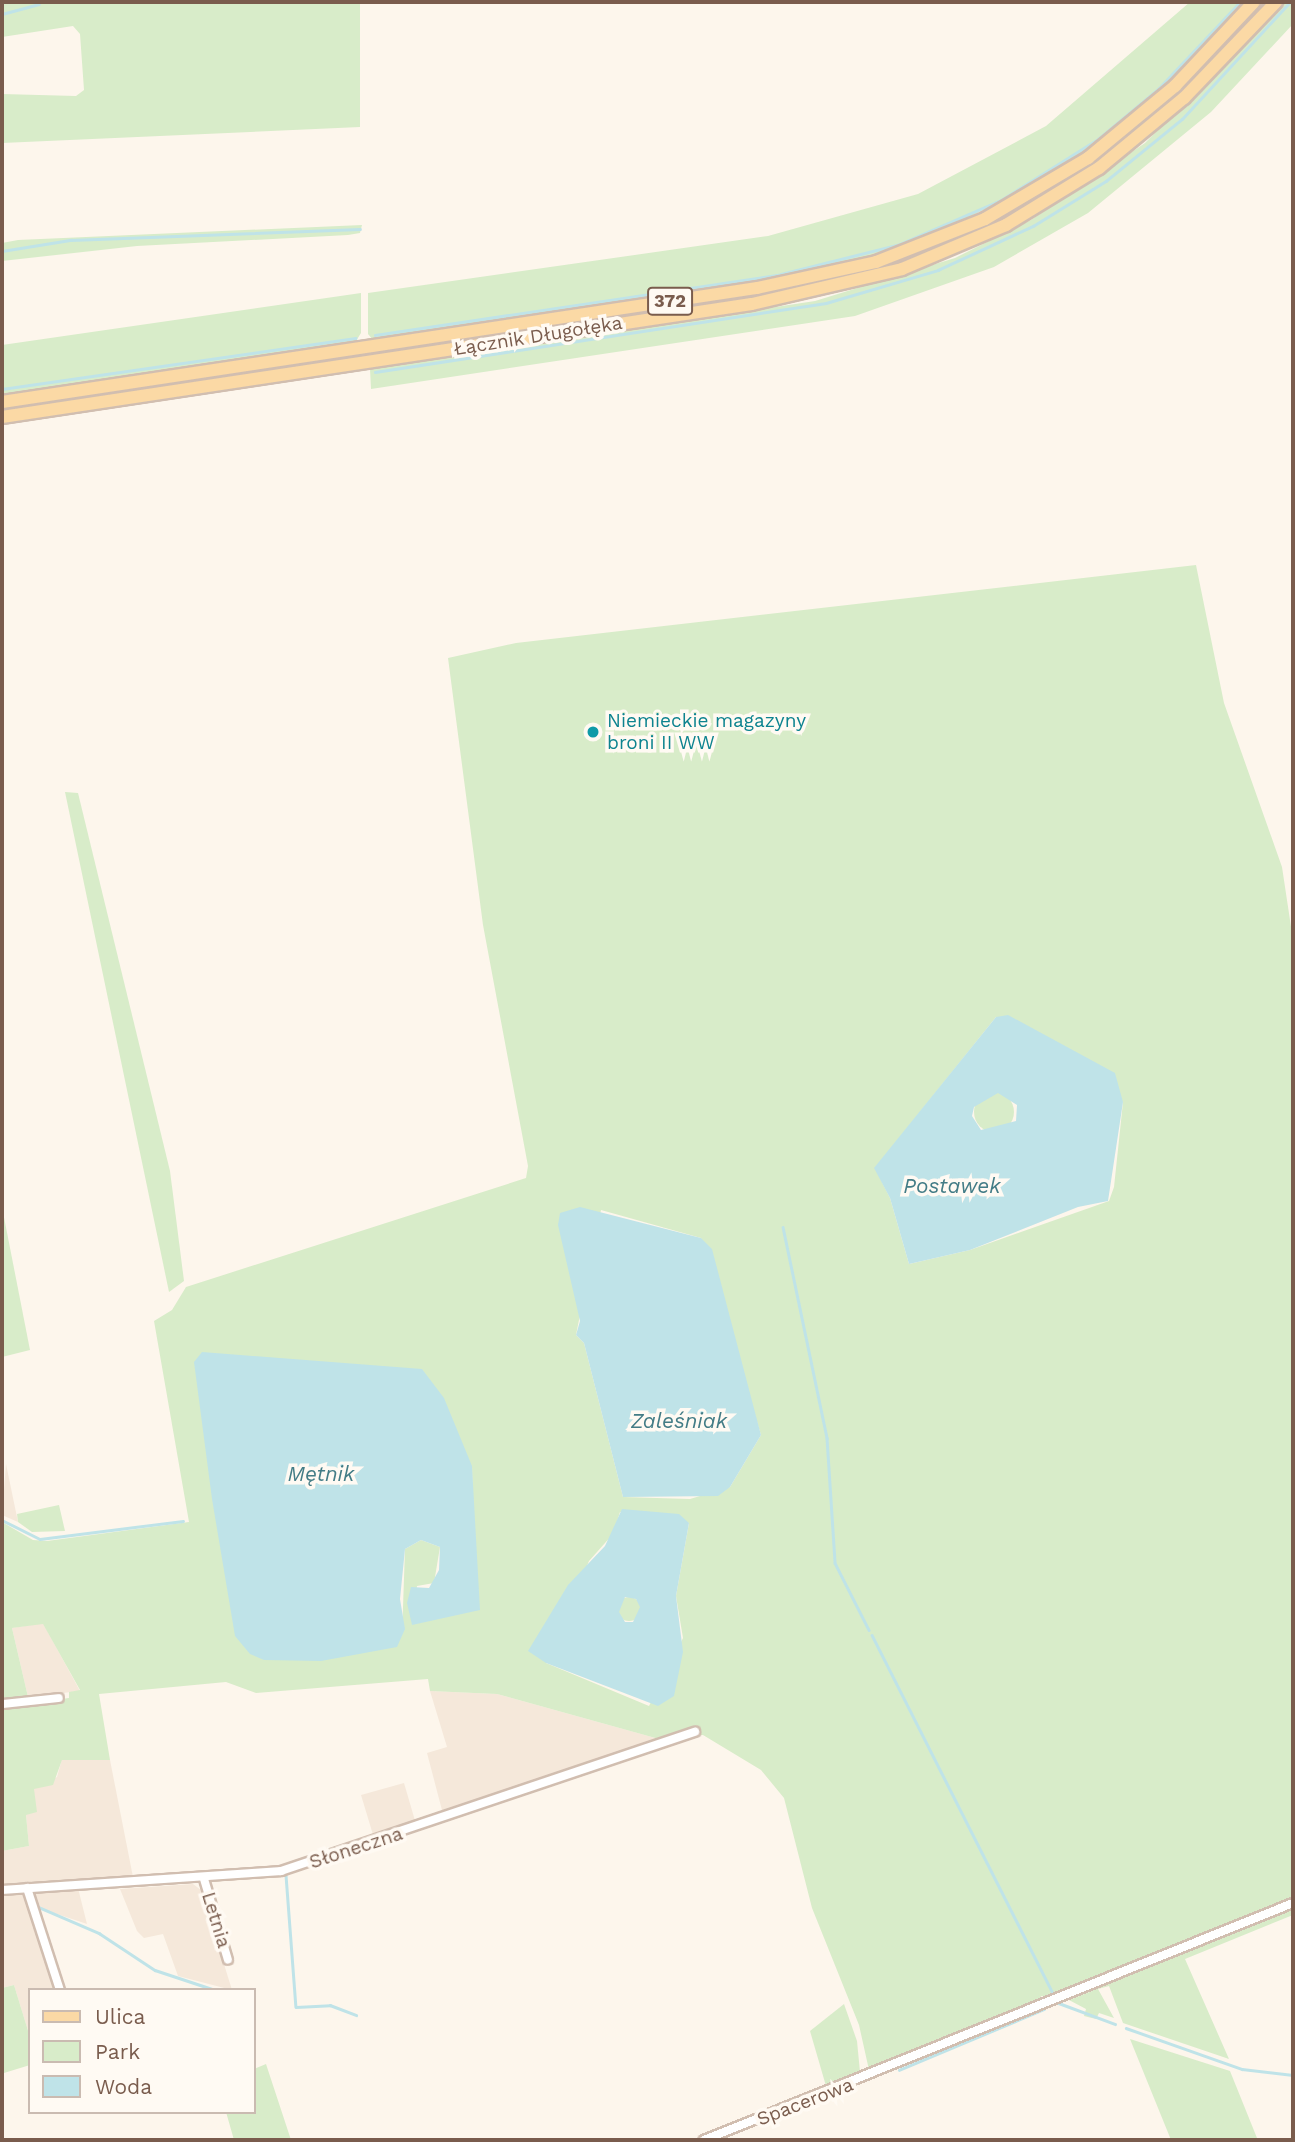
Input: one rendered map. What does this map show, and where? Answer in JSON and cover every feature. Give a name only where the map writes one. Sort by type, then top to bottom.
[{"type":"main road","name":"Łącznik Długołęka","points":[[2,402],[757,288],[887,258],[985,219],[1088,158],[1175,86],[1254,2]]},
{"type":"main road","name":"Łącznik Długołęka","points":[[2,417],[752,304],[902,269],[1006,225],[1099,168],[1184,98],[1276,2]]},
{"type":"street","points":[[2,1704],[59,1698]]},
{"type":"street","name":"Słoneczna","points":[[2,1890],[204,1879],[281,1871],[346,1853],[695,1732]]},
{"type":"street","name":"Letnia","points":[[204,1879],[228,1960]]},
{"type":"street","points":[[27,1888],[59,1988]]},
{"type":"street","name":"Spacerowa","points":[[704,2140],[867,2078],[1293,1903]]},
{"type":"shaded area","points":[[6,1464],[18,1522],[2,1515]]},
{"type":"shaded area","points":[[43,1623],[80,1691],[28,1697],[12,1628]]},
{"type":"shaded area","points":[[430,1691],[497,1694],[659,1739],[443,1814],[427,1753],[447,1747]]},
{"type":"shaded area","points":[[62,1759],[110,1760],[133,1877],[76,1880],[87,1924],[27,1904],[53,1988],[28,1988],[28,2030],[14,1985],[2,1988],[2,1851],[29,1846],[26,1815],[34,1788],[57,1777]]},
{"type":"shaded area","points":[[404,1783],[416,1824],[374,1838],[361,1795]]},
{"type":"shaded area","points":[[193,1884],[201,1890],[231,1988],[178,1976],[163,1934],[144,1938],[137,1931],[120,1889]]},
{"type":"green space","points":[[360,2],[360,127],[2,143],[2,94],[76,96],[84,90],[80,34],[73,26],[2,37],[2,3]]},
{"type":"green space","points":[[1190,2],[1244,2],[1173,78],[1108,135],[1068,164],[949,228],[867,257],[786,275],[373,340],[368,334],[368,293],[768,236],[918,194],[1046,126]]},
{"type":"green space","points":[[1284,2],[1293,2],[1293,24],[1211,112],[1088,213],[994,267],[855,316],[371,389],[370,369],[815,301],[955,258],[1031,220],[1145,143]]},
{"type":"green space","points":[[362,225],[360,233],[348,235],[137,246],[2,261],[2,243],[18,240]]},
{"type":"green space","points":[[361,293],[361,333],[356,341],[2,395],[2,345]]},
{"type":"green space","points":[[1196,565],[1224,703],[1282,867],[1293,940],[1293,1915],[1185,1959],[1229,2059],[1123,2023],[1109,1986],[1098,1989],[1114,2018],[1099,2013],[1096,2019],[1084,2016],[1086,2009],[1069,2000],[1092,1991],[1087,1984],[1053,1997],[1041,1996],[1040,2002],[869,2070],[859,2025],[812,1908],[784,1798],[761,1770],[703,1735],[659,1739],[497,1694],[430,1691],[428,1679],[256,1693],[226,1682],[99,1694],[110,1760],[62,1760],[53,1785],[34,1789],[37,1812],[26,1815],[29,1846],[2,1851],[2,1707],[69,1698],[69,1692],[80,1690],[43,1624],[12,1628],[28,1697],[2,1700],[2,1522],[33,1540],[47,1541],[189,1522],[154,1321],[172,1310],[186,1287],[526,1178],[528,1166],[483,925],[448,658],[516,643]],"holes":[[[996,1017],[1123,1102],[1114,1187],[1109,1201],[970,1250],[909,1264],[890,1198],[875,1168]],[[601,1210],[701,1238],[761,1435],[730,1487],[690,1499],[623,1497],[584,1343],[576,1335]],[[472,1466],[473,1530],[412,1625],[417,1586],[434,1583],[440,1547],[421,1540],[405,1549],[402,1636],[264,1660]],[[620,1512],[689,1523],[676,1596],[683,1638],[649,1706],[546,1663],[589,1561],[613,1534]]]},
{"type":"green space","points":[[65,792],[78,793],[170,1171],[184,1281],[169,1292]]},
{"type":"green space","points":[[994,1092],[1002,1093],[1008,1098],[1013,1104],[1013,1120],[1008,1126],[1002,1131],[994,1132],[986,1131],[980,1126],[975,1120],[974,1112],[975,1104],[980,1098],[986,1093]]},
{"type":"green space","points":[[2,1207],[30,1350],[2,1357]]},
{"type":"green space","points":[[59,1505],[65,1531],[32,1532],[18,1522],[17,1514]]},
{"type":"green space","points":[[629,1597],[637,1601],[641,1609],[637,1617],[629,1621],[621,1617],[617,1609],[621,1601]]},
{"type":"green space","points":[[14,1985],[28,2030],[28,2066],[4,2073],[2,1988]]},
{"type":"green space","points":[[844,2004],[857,2041],[860,2072],[826,2086],[810,2031]]},
{"type":"green space","points":[[1130,2039],[1230,2071],[1257,2138],[1171,2140]]},
{"type":"green space","points":[[266,2064],[291,2140],[234,2140],[227,2114],[256,2114],[256,2068]]},
{"type":"water","name":"Postawek","points":[[1008,1015],[1115,1073],[1123,1102],[1108,1201],[1078,1207],[970,1250],[909,1264],[890,1198],[874,1168],[996,1017]],"holes":[[[998,1093],[1017,1105],[1016,1121],[981,1130],[972,1116],[974,1107]]]},
{"type":"water","name":"Zaleśniak","points":[[580,1207],[701,1238],[712,1249],[761,1435],[730,1487],[718,1496],[623,1497],[584,1343],[576,1335],[580,1321],[558,1225],[560,1213]]},
{"type":"water","name":"Mętnik","points":[[202,1352],[422,1369],[444,1398],[472,1466],[480,1610],[412,1625],[407,1603],[411,1587],[429,1588],[439,1570],[440,1547],[421,1540],[405,1549],[400,1599],[405,1629],[397,1647],[321,1661],[264,1660],[250,1654],[235,1636],[212,1499],[194,1362]]},
{"type":"water","points":[[622,1509],[679,1514],[689,1523],[676,1596],[683,1652],[674,1696],[658,1706],[546,1663],[528,1651],[568,1585],[605,1546]],"holes":[[[625,1597],[636,1599],[640,1607],[633,1622],[625,1622],[619,1612]]]},
{"type":"waterway","points":[[375,335],[781,274],[900,244],[1001,200],[1098,139],[1158,89],[1240,2]]},
{"type":"waterway","points":[[375,372],[826,303],[938,270],[1033,226],[1106,181],[1182,119],[1290,2]]},
{"type":"waterway","points":[[2,14],[39,4]]},
{"type":"waterway","points":[[2,251],[71,240],[360,229]]},
{"type":"waterway","points":[[2,389],[355,338]]},
{"type":"waterway","points":[[783,1227],[827,1438],[835,1563],[869,1630]]},
{"type":"waterway","points":[[2,1520],[40,1539],[183,1521]]},
{"type":"waterway","points":[[872,1635],[1054,1996]]},
{"type":"waterway","points":[[286,1875],[296,2007],[330,2005],[356,2015]]},
{"type":"waterway","points":[[36,1906],[99,1933],[155,1970],[209,1988]]},
{"type":"waterway","points":[[1056,2002],[1115,2024]]},
{"type":"waterway","points":[[899,2070],[1044,2009]]},
{"type":"waterway","points":[[1126,2028],[1242,2069],[1293,2075]]},
{"type":"place","name":"Niemieckie magazyny broni II WW","points":[[593,732]]}]
